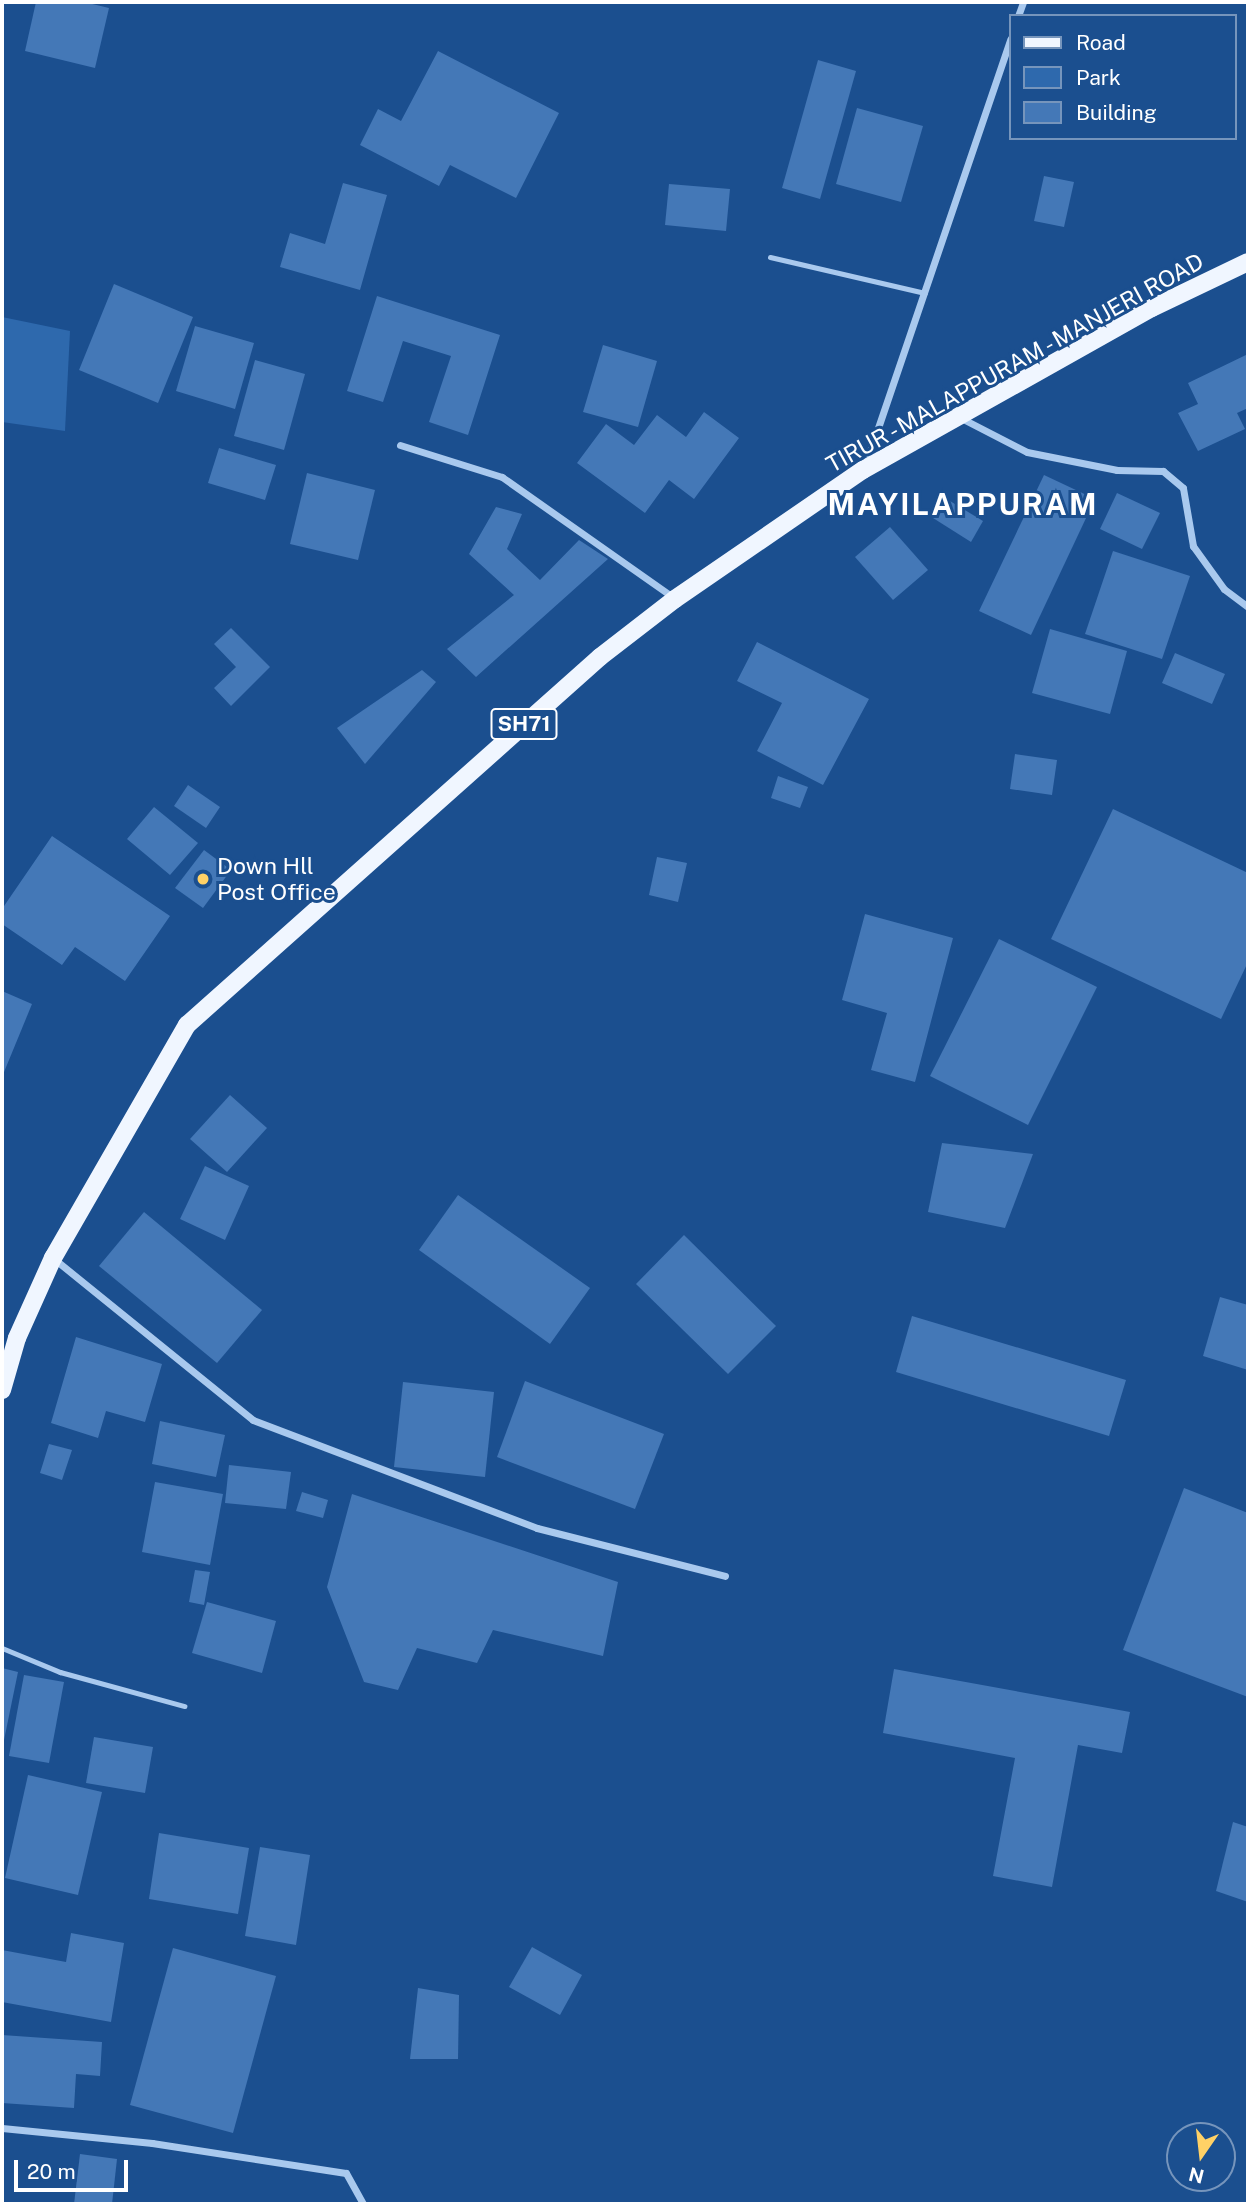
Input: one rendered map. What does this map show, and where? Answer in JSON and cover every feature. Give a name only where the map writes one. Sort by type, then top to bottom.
[{"type":"main road","name":"TIRUR - MALAPPURAM - MANJERI ROAD","points":[[2,1390],[17,1338],[53,1258],[187,1025],[600,657],[676,599],[863,470],[1153,309],[1248,262]]},
{"type":"street","points":[[863,470],[1009,42]]},
{"type":"street","points":[[958,417],[1027,452],[1117,470],[1163,471],[1184,488],[1193,546],[1224,589],[1248,607]]},
{"type":"street","points":[[400,445],[502,477],[676,599]]},
{"type":"street","points":[[53,1258],[253,1420],[537,1528],[725,1576]]},
{"type":"street","points":[[2,2128],[152,2143],[346,2173],[363,2204]]},
{"type":"lane","points":[[770,257],[925,293]]},
{"type":"lane","points":[[2,1648],[60,1672],[184,1706]]},
{"type":"green space","points":[[2,317],[70,331],[65,431],[2,422]]},
{"type":"building","points":[[36,2],[84,2],[109,8],[95,68],[25,51]]},
{"type":"building","points":[[438,51],[559,113],[516,198],[450,165],[439,186],[360,145],[378,109],[401,121]]},
{"type":"building","points":[[818,60],[856,71],[820,199],[782,188]]},
{"type":"building","points":[[857,108],[923,126],[901,202],[836,184]]},
{"type":"building","points":[[1044,176],[1074,182],[1064,227],[1034,221]]},
{"type":"building","points":[[343,183],[387,195],[360,290],[280,267],[290,233],[325,244]]},
{"type":"building","points":[[669,184],[730,189],[726,231],[665,225]]},
{"type":"building","points":[[114,284],[193,317],[158,403],[79,370]]},
{"type":"building","points":[[377,296],[500,335],[468,435],[429,422],[451,356],[403,341],[383,402],[347,391]]},
{"type":"building","points":[[195,326],[254,343],[235,409],[176,391]]},
{"type":"building","points":[[603,345],[657,361],[638,427],[583,412]]},
{"type":"building","points":[[1248,354],[1248,408],[1237,413],[1245,429],[1198,451],[1178,413],[1198,404],[1188,383]]},
{"type":"building","points":[[255,360],[305,374],[284,450],[234,436]]},
{"type":"building","points":[[704,412],[739,438],[694,499],[669,480],[645,513],[577,463],[606,424],[634,445],[657,415],[686,437]]},
{"type":"building","points":[[219,448],[276,465],[265,500],[208,483]]},
{"type":"building","points":[[307,473],[375,490],[358,560],[290,544]]},
{"type":"building","points":[[1044,475],[1095,499],[1031,635],[979,611]]},
{"type":"building","points":[[1117,493],[1160,513],[1142,549],[1100,529]]},
{"type":"building","points":[[945,498],[983,521],[971,542],[933,518]]},
{"type":"building","points":[[496,507],[522,514],[507,549],[540,580],[579,540],[608,559],[476,677],[447,649],[514,595],[469,554]]},
{"type":"building","points":[[890,527],[928,570],[893,600],[855,557]]},
{"type":"building","points":[[1113,551],[1190,576],[1162,659],[1085,634]]},
{"type":"building","points":[[231,628],[270,667],[231,706],[214,688],[236,667],[214,644]]},
{"type":"building","points":[[1050,629],[1127,651],[1110,714],[1032,693]]},
{"type":"building","points":[[757,642],[869,699],[823,785],[757,751],[782,703],[737,681]]},
{"type":"building","points":[[1175,653],[1225,674],[1212,704],[1162,683]]},
{"type":"building","points":[[422,670],[436,682],[365,764],[337,728]]},
{"type":"building","points":[[1015,754],[1057,760],[1052,795],[1010,789]]},
{"type":"building","points":[[778,776],[808,787],[800,808],[771,798]]},
{"type":"building","points":[[188,785],[220,807],[206,828],[174,806]]},
{"type":"building","points":[[154,807],[198,843],[170,875],[127,839]]},
{"type":"building","points":[[1113,809],[1248,873],[1248,962],[1221,1019],[1051,939]]},
{"type":"building","points":[[52,836],[170,916],[125,981],[75,947],[62,965],[2,924],[2,909]]},
{"type":"building","name":"Down Hll Post Office","points":[[204,850],[231,870],[203,908],[175,888]]},
{"type":"building","points":[[657,857],[687,863],[678,902],[649,895]]},
{"type":"building","points":[[865,914],[953,938],[915,1082],[871,1070],[887,1013],[842,1000]]},
{"type":"building","points":[[999,939],[1097,987],[1028,1125],[930,1076]]},
{"type":"building","points":[[2,991],[32,1004],[2,1077]]},
{"type":"building","points":[[230,1095],[267,1128],[227,1172],[190,1139]]},
{"type":"building","points":[[942,1143],[1033,1154],[1005,1228],[928,1212]]},
{"type":"building","points":[[205,1166],[249,1186],[225,1240],[180,1219]]},
{"type":"building","points":[[458,1195],[590,1288],[550,1344],[419,1250]]},
{"type":"building","points":[[144,1212],[262,1310],[217,1363],[99,1266]]},
{"type":"building","points":[[684,1235],[776,1326],[728,1374],[636,1284]]},
{"type":"building","points":[[1220,1297],[1248,1305],[1248,1370],[1203,1356]]},
{"type":"building","points":[[912,1316],[1126,1380],[1109,1436],[896,1372]]},
{"type":"building","points":[[76,1337],[162,1364],[145,1422],[106,1411],[98,1438],[51,1423]]},
{"type":"building","points":[[525,1381],[664,1434],[635,1509],[497,1457]]},
{"type":"building","points":[[403,1382],[494,1392],[485,1477],[394,1467]]},
{"type":"building","points":[[160,1421],[225,1435],[216,1477],[152,1464]]},
{"type":"building","points":[[49,1444],[72,1450],[62,1480],[40,1473]]},
{"type":"building","points":[[229,1465],[291,1472],[286,1509],[225,1503]]},
{"type":"building","points":[[155,1482],[223,1494],[210,1565],[142,1552]]},
{"type":"building","points":[[1184,1488],[1248,1513],[1248,1697],[1123,1650]]},
{"type":"building","points":[[302,1492],[328,1500],[323,1518],[296,1511]]},
{"type":"building","points":[[352,1494],[618,1582],[603,1656],[493,1630],[477,1663],[417,1648],[398,1690],[364,1682],[327,1587]]},
{"type":"building","points":[[195,1570],[210,1572],[204,1605],[189,1602]]},
{"type":"building","points":[[207,1602],[276,1621],[262,1673],[192,1653]]},
{"type":"building","points":[[2,1668],[18,1672],[3,1745],[2,1745]]},
{"type":"building","points":[[894,1669],[1130,1712],[1122,1753],[1078,1745],[1052,1887],[993,1876],[1015,1758],[883,1733]]},
{"type":"building","points":[[24,1675],[64,1682],[49,1763],[9,1756]]},
{"type":"building","points":[[94,1737],[153,1747],[145,1793],[86,1783]]},
{"type":"building","points":[[28,1775],[102,1792],[78,1895],[5,1878]]},
{"type":"building","points":[[1233,1822],[1248,1827],[1248,1902],[1216,1891]]},
{"type":"building","points":[[159,1833],[249,1848],[238,1914],[149,1899]]},
{"type":"building","points":[[260,1847],[310,1855],[296,1945],[245,1936]]},
{"type":"building","points":[[71,1933],[124,1943],[111,2022],[2,2002],[2,1950],[66,1962]]},
{"type":"building","points":[[532,1947],[582,1975],[560,2015],[509,1987]]},
{"type":"building","points":[[173,1948],[276,1976],[233,2133],[130,2105]]},
{"type":"building","points":[[418,1988],[459,1995],[458,2059],[410,2059]]},
{"type":"building","points":[[2,2035],[102,2042],[100,2076],[76,2074],[74,2108],[2,2103]]},
{"type":"building","points":[[80,2154],[117,2159],[112,2204],[74,2204]]},
{"type":"place","name":"Down Hll Post Office","points":[[203,879]]},
{"type":"district","name":"MAYILAPPURAM","points":[[963,504]]}]
